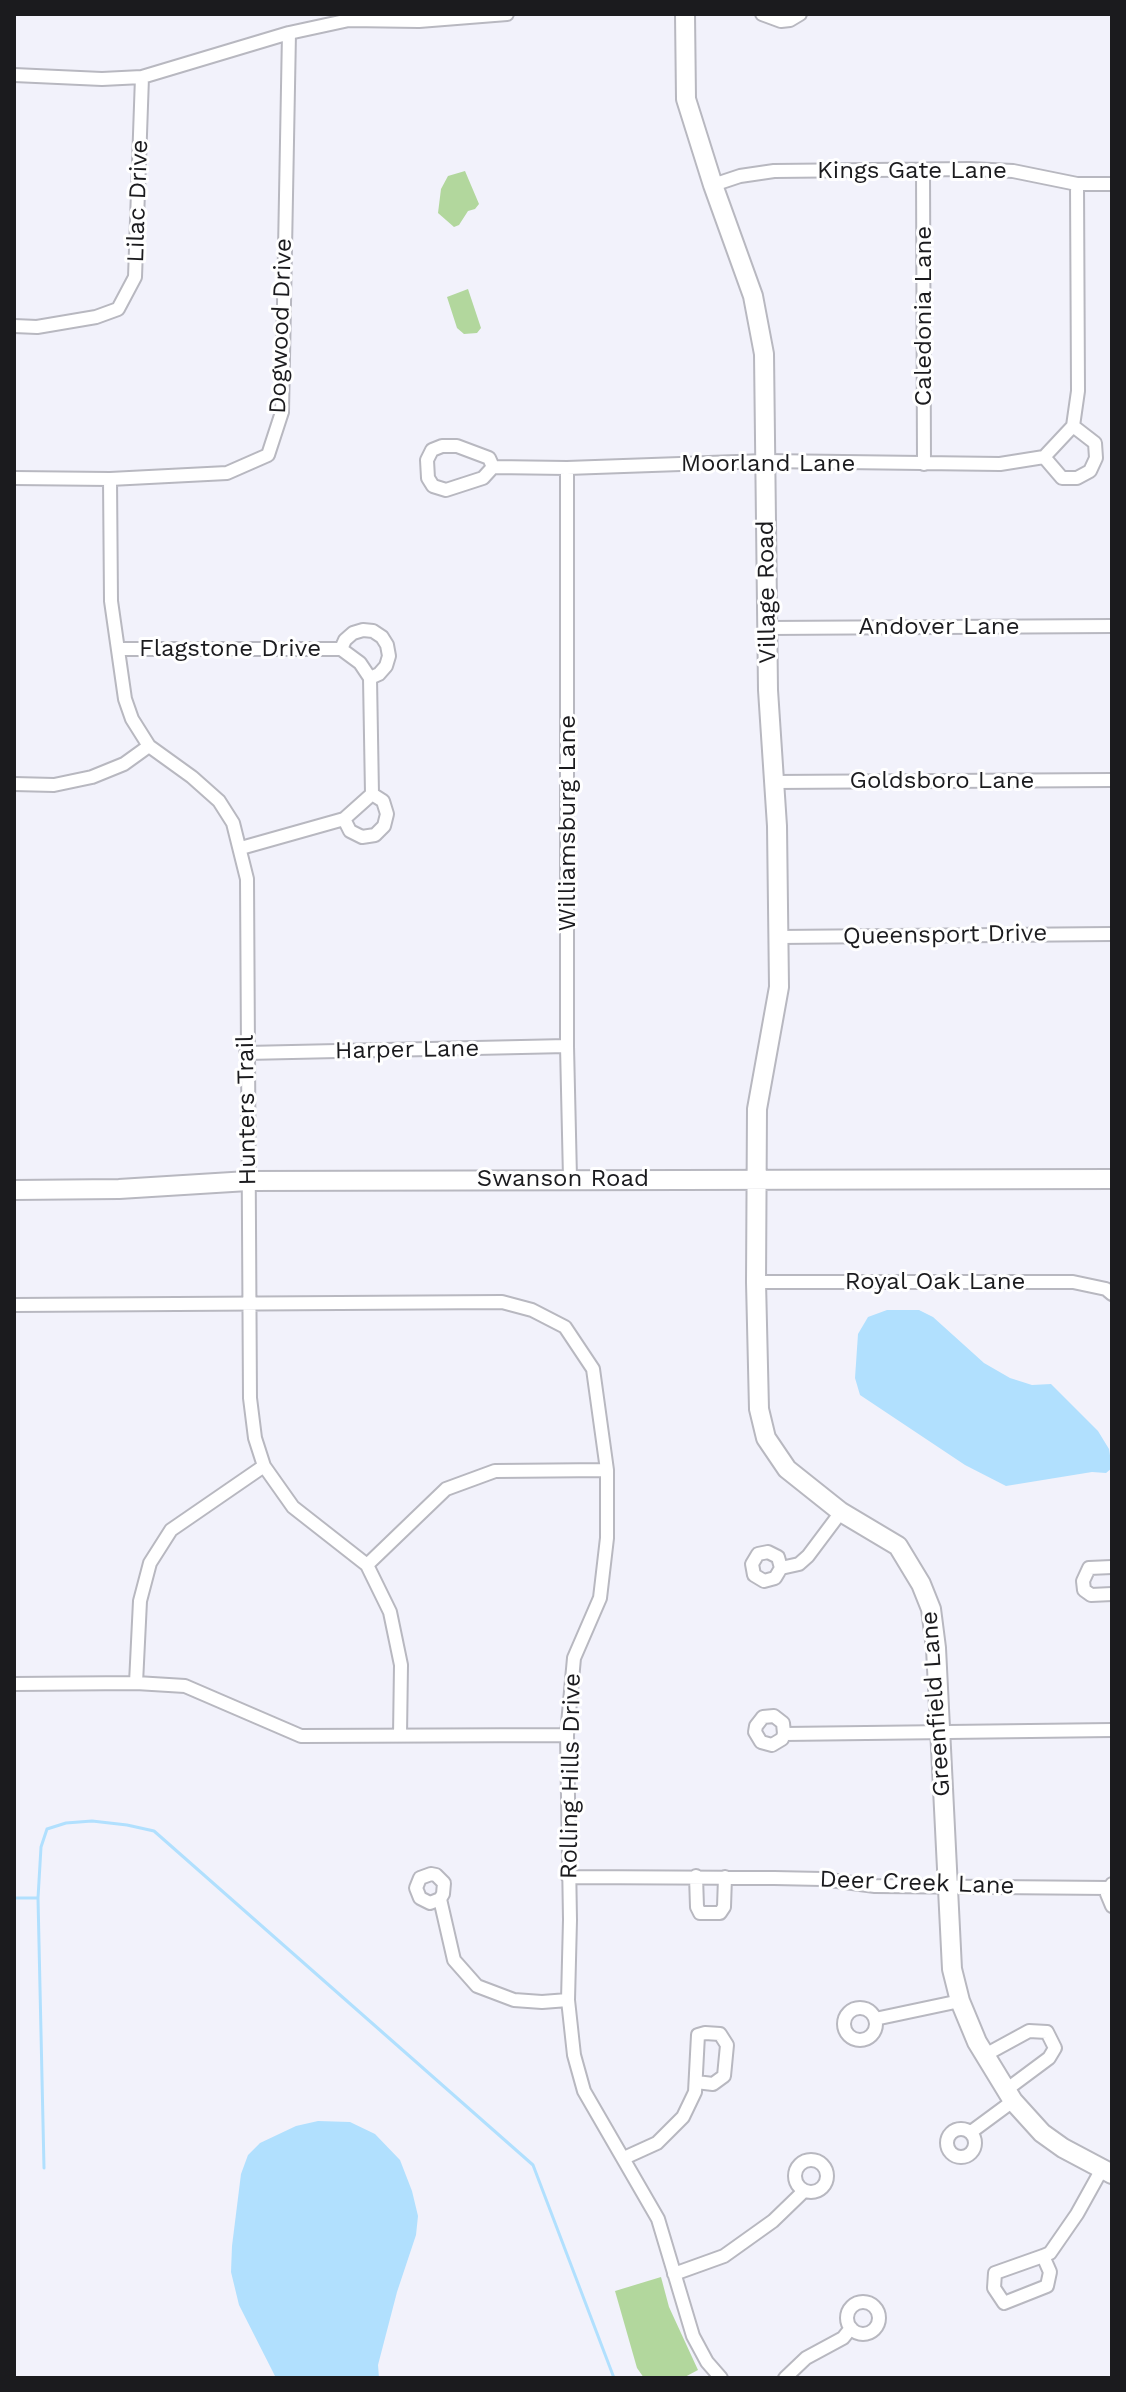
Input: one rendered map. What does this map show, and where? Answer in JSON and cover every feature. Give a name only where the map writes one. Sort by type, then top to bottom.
[{"type":"street","points":[[14,75],[102,79],[142,77],[289,33],[349,20],[419,21],[507,14]]},
{"type":"street","name":"Village Road","points":[[685,14],[686,99],[760,323],[764,354],[767,628],[772,782],[777,826],[779,987],[757,1109],[758,1180]]},
{"type":"street","points":[[762,14],[781,21],[800,14]]},
{"type":"street","name":"Dogwood Drive","points":[[14,478],[110,479],[227,473],[268,455],[282,412],[289,33]]},
{"type":"street","name":"Lilac Drive","points":[[14,326],[37,327],[96,317],[118,309],[135,277],[142,77]]},
{"type":"street","name":"Kings Gate Lane","points":[[713,185],[740,176],[774,171],[923,169],[1013,171],[1077,184],[1112,184]]},
{"type":"street","name":"Caledonia Lane","points":[[923,169],[924,464]]},
{"type":"street","points":[[1073,426],[1095,443],[1096,458],[1090,471],[1077,478],[1062,478],[1044,457],[1073,426],[1078,391],[1077,184]]},
{"type":"street","name":"Moorland Lane","points":[[493,467],[489,458],[457,446],[432,450],[427,460],[428,478],[433,486],[446,490],[483,478],[493,467],[567,468],[765,461],[1000,464],[1044,457]]},
{"type":"street","name":"Williamsburg Lane","points":[[567,468],[567,1046],[570,1178]]},
{"type":"street","name":"Hunters Trail","points":[[110,479],[111,601],[125,699],[132,719],[149,746],[219,801],[233,823],[247,879],[250,1398],[255,1438],[264,1466],[293,1507],[367,1565],[390,1612],[401,1665],[400,1735]]},
{"type":"street","name":"Andover Lane","points":[[767,628],[1112,626]]},
{"type":"street","name":"Flagstone Drive","points":[[119,649],[341,649],[360,663],[370,678],[386,666],[389,656],[382,637],[373,631],[353,633],[341,649]]},
{"type":"street","points":[[241,848],[344,819],[372,794],[370,678]]},
{"type":"street","points":[[14,784],[54,785],[92,777],[124,764],[149,746]]},
{"type":"street","name":"Goldsboro Lane","points":[[772,782],[1112,780]]},
{"type":"street","points":[[344,819],[350,831],[362,837],[375,835],[384,826],[387,814],[383,801],[372,794]]},
{"type":"street","name":"Queensport Drive","points":[[778,937],[1112,934]]},
{"type":"street","name":"Harper Lane","points":[[246,1053],[567,1046]]},
{"type":"street","name":"Swanson Road","points":[[14,1190],[119,1189],[248,1181],[1112,1179]]},
{"type":"street","name":"Greenfield Lane","points":[[758,1180],[756,1282],[759,1409],[766,1438],[787,1469],[841,1512],[898,1546],[921,1584],[931,1609],[936,1648],[952,1969],[960,2001],[985,2055],[1010,2095],[1042,2133],[1107,2172]]},
{"type":"street","name":"Royal Oak Lane","points":[[756,1282],[1073,1282],[1106,1289],[1112,1294]]},
{"type":"street","name":"Rolling Hills Drive","points":[[14,1305],[502,1302],[532,1310],[565,1327],[593,1369],[607,1470],[607,1538],[600,1598],[574,1658],[567,1735],[568,2000],[574,2055],[584,2091],[658,2219],[693,2336],[707,2362],[721,2378]]},
{"type":"street","points":[[136,1683],[140,1601],[150,1563],[171,1530],[264,1466]]},
{"type":"street","points":[[367,1565],[446,1489],[495,1471],[607,1470]]},
{"type":"street","points":[[781,1568],[799,1564],[808,1556],[841,1512]]},
{"type":"street","points":[[1112,1567],[1089,1568],[1083,1581],[1084,1590],[1088,1593],[1112,1594]]},
{"type":"street","points":[[14,1684],[136,1683],[185,1686],[301,1736],[567,1735]]},
{"type":"street","points":[[784,1734],[1112,1730]]},
{"type":"street","points":[[696,1876],[700,1913],[720,1913],[724,1907],[725,1877]]},
{"type":"street","name":"Deer Creek Lane","points":[[568,1877],[822,1879],[875,1886],[1110,1886],[1108,1900],[1112,1906]]},
{"type":"street","points":[[440,1899],[454,1960],[477,1986],[514,2000],[568,2000]]},
{"type":"street","points":[[875,2019],[960,2001]]},
{"type":"street","points":[[971,2132],[1049,2058],[1055,2048],[1047,2032],[1029,2031],[985,2055]]},
{"type":"street","points":[[624,2158],[657,2143],[683,2117],[695,2092],[696,2082]]},
{"type":"street","points":[[1043,2256],[1050,2272],[1047,2286],[1004,2303],[994,2288],[995,2273],[1050,2253],[1107,2172]]},
{"type":"street","points":[[674,2274],[724,2256],[773,2221],[804,2191]]},
{"type":"street","points":[[785,2378],[806,2358],[843,2338],[851,2328]]},
{"type":"green space","points":[[465,171],[479,204],[454,227],[438,213],[441,189],[448,176]]},
{"type":"green space","points":[[468,289],[481,328],[477,333],[464,334],[457,328],[447,297]]},
{"type":"green space","points":[[661,2277],[669,2307],[698,2370],[683,2378],[644,2378],[637,2368],[615,2291]]},
{"type":"water","points":[[887,1310],[919,1310],[933,1317],[984,1363],[1010,1378],[1032,1385],[1051,1384],[1098,1431],[1109,1449],[1112,1468],[1106,1473],[1092,1472],[1006,1486],[965,1465],[860,1395],[855,1378],[858,1334],[868,1317]]},
{"type":"water","points":[[318,2121],[350,2122],[375,2134],[400,2160],[418,2216],[416,2235],[378,2365],[379,2378],[276,2378],[239,2305],[231,2272],[241,2174],[248,2155],[260,2143],[296,2126]]},
{"type":"waterway","points":[[14,1898],[38,1898],[41,1847],[47,1829],[66,1823],[92,1821],[154,1831],[533,2165],[614,2378]]},
{"type":"waterway","points":[[38,1898],[44,2168]]}]
